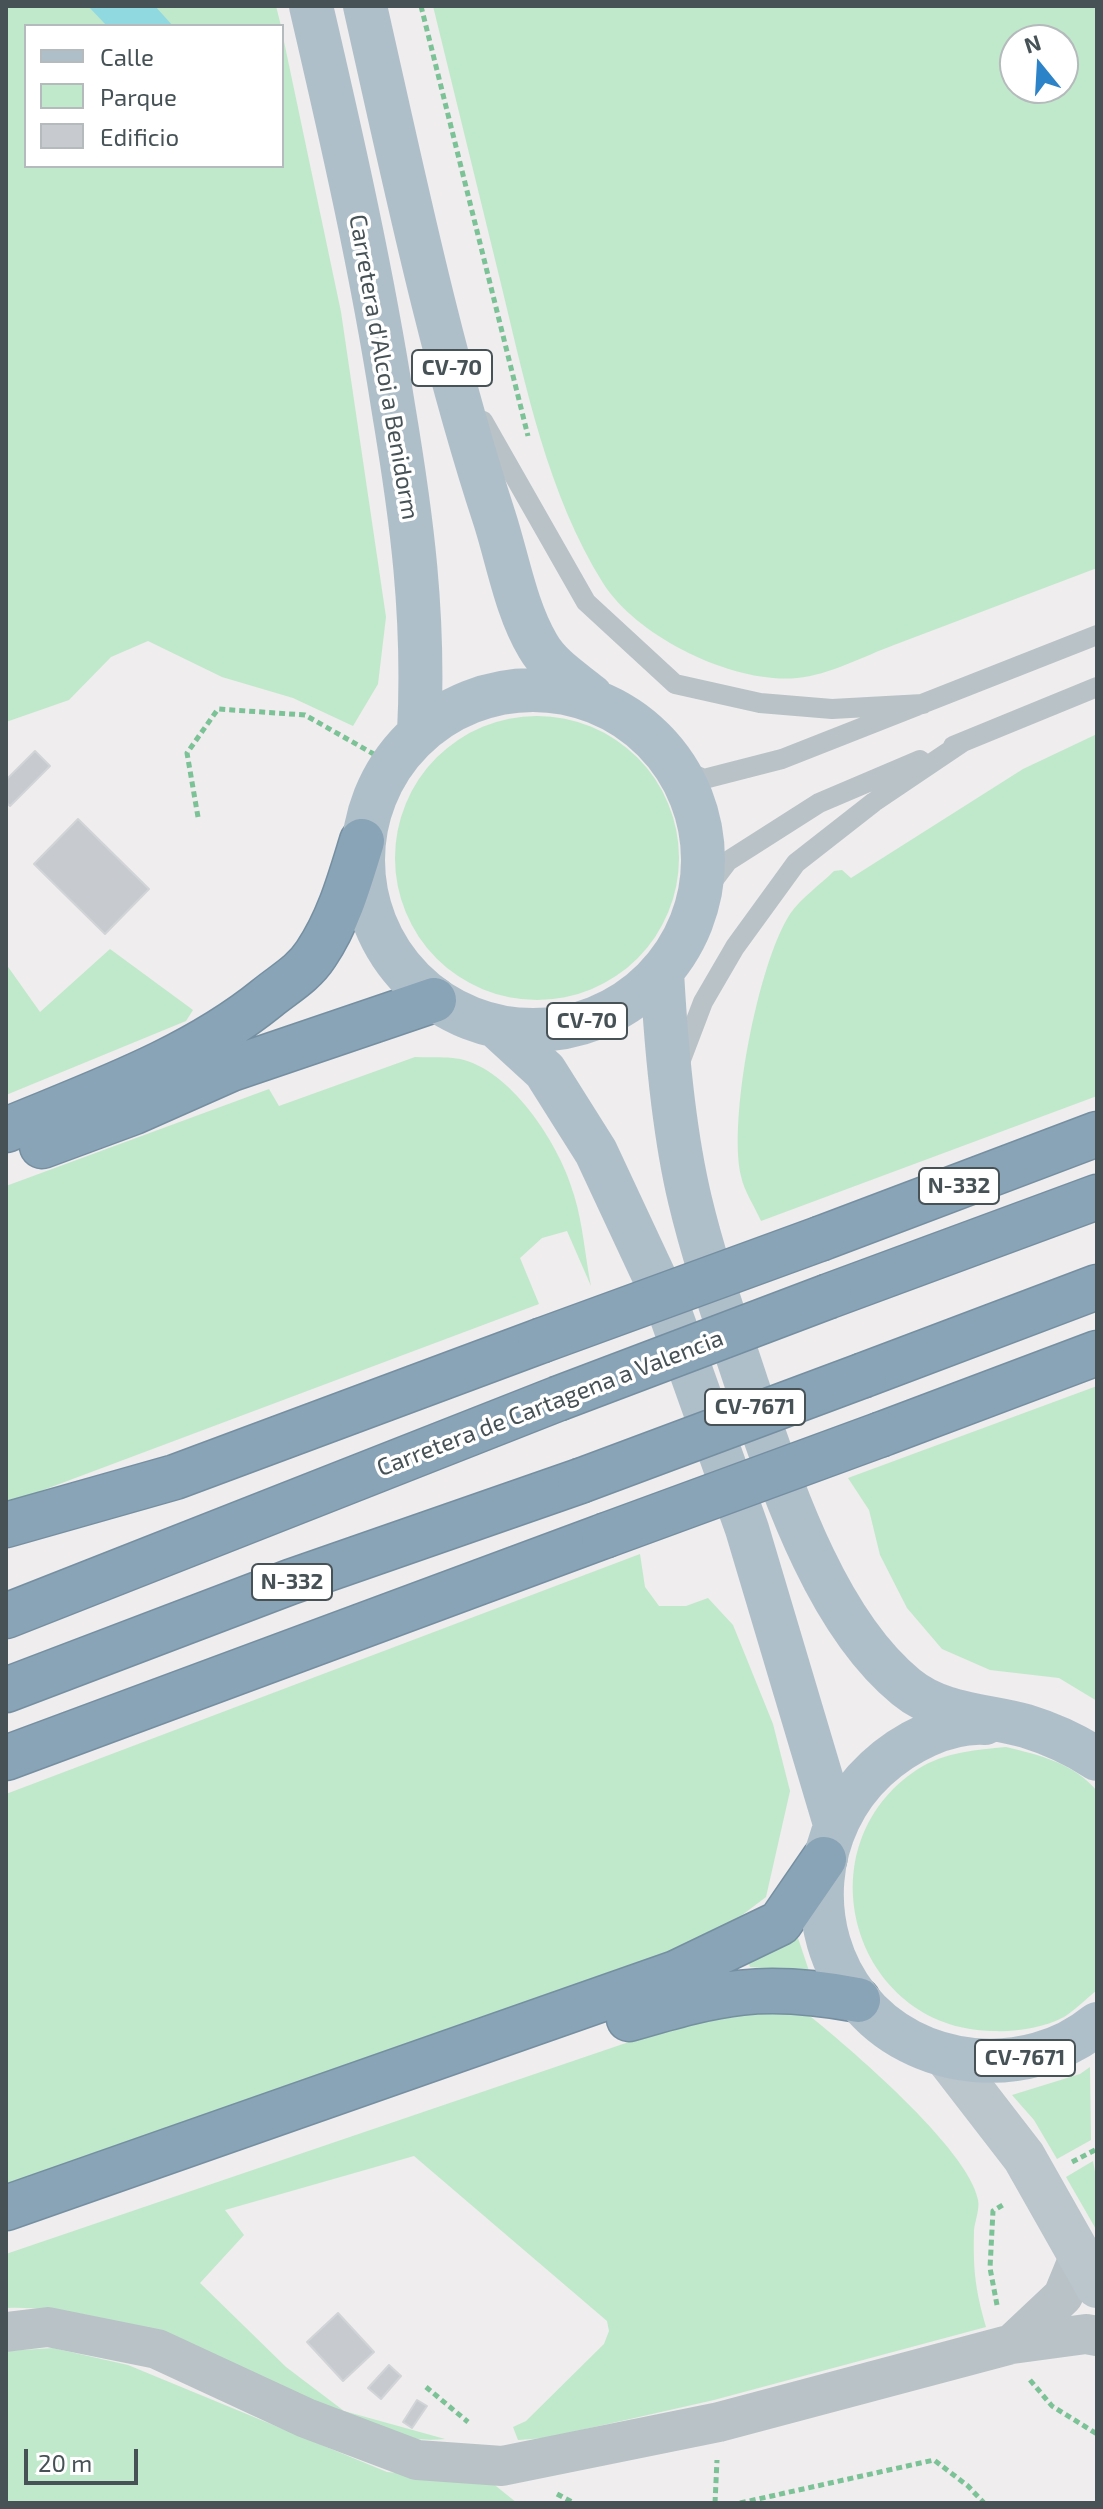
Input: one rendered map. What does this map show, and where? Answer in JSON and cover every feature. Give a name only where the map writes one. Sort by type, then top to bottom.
[{"type":"highway","points":[[6,1130],[89,1096],[205,1041],[250,1014],[283,988],[315,956],[327,935],[342,904],[362,841]]},
{"type":"highway","points":[[6,1160],[134,1112],[231,1069],[434,1000]]},
{"type":"highway","name":"N-332","points":[[6,1525],[175,1477],[1097,1134]]},
{"type":"highway","name":"Carretera de Cartagena a Valencia","points":[[6,1616],[557,1399],[1097,1197]]},
{"type":"highway","name":"N-332","points":[[6,1690],[290,1582],[580,1481],[1097,1287]]},
{"type":"highway","points":[[6,1758],[1097,1353]]},
{"type":"highway","points":[[6,1558],[95,1523],[175,1477]]},
{"type":"highway","points":[[6,2208],[676,1973],[780,1923],[829,1841]]},
{"type":"highway","points":[[6,2232],[607,2026],[703,1997],[752,1989],[800,1989],[858,2000]]},
{"type":"main road","name":"Carretera d'Alcoi a Benidorm","points":[[311,6],[351,175],[419,572],[423,658],[405,748]]},
{"type":"main road","name":"CV-70","points":[[365,6],[477,466],[537,644],[547,660],[596,700],[642,728],[678,768],[697,809],[704,853],[700,898],[687,934],[662,972],[628,1001],[587,1021],[543,1030],[497,1027],[464,1017],[434,1000],[400,969],[376,930],[363,886],[362,841],[372,801],[405,748],[458,706],[502,691],[550,689],[596,700]]},
{"type":"main road","name":"CV-7671","points":[[662,972],[672,1084],[690,1198],[727,1326],[786,1497],[824,1574],[878,1662],[909,1690],[953,1711],[1064,1738],[1097,1759]]},
{"type":"main road","name":"CV-7671","points":[[497,1027],[545,1071],[596,1152],[667,1304],[747,1529],[829,1841]]},
{"type":"main road","name":"CV-7671","points":[[1024,1726],[978,1723],[933,1732],[893,1753],[859,1784],[829,1841],[821,1909],[833,1957],[858,2000],[898,2035],[946,2056],[992,2063],[1039,2056],[1082,2036],[1097,2024]]},
{"type":"main road","name":"CV-7671","points":[[946,2056],[1024,2157],[1088,2271]]},
{"type":"street","points":[[1012,2344],[1088,2271]]},
{"type":"street","points":[[6,2332],[48,2327],[157,2349],[306,2418],[417,2460],[502,2466],[704,2426],[1012,2344],[1086,2334],[1097,2336]]},
{"type":"lane","points":[[449,354],[503,460],[586,602],[675,684],[760,703],[832,709],[923,704]]},
{"type":"lane","points":[[678,768],[704,779],[782,759],[1097,635]]},
{"type":"lane","points":[[700,898],[728,861],[819,803],[1097,687]]},
{"type":"lane","points":[[672,1084],[703,1002],[735,947],[796,863],[874,802],[963,742]]},
{"type":"path","points":[[421,6],[531,447]]},
{"type":"path","points":[[198,817],[187,753],[218,709],[305,715],[405,748]]},
{"type":"path","points":[[1012,2344],[1030,2381],[1052,2406],[1097,2434]]},
{"type":"path","points":[[740,2503],[934,2460],[968,2486],[984,2503]]},
{"type":"green space","points":[[6,6],[276,6],[280,24],[24,24],[24,168],[284,168],[284,41],[341,312],[386,617],[378,684],[353,726],[293,698],[222,677],[148,641],[111,657],[69,700],[6,722]]},
{"type":"green space","points":[[433,6],[1097,6],[1097,568],[809,676],[772,678],[716,665],[662,638],[618,603],[603,583],[567,514],[553,477],[520,363]]},
{"type":"green space","points":[[551,716],[592,726],[638,757],[669,803],[677,830],[677,886],[669,913],[638,959],[592,990],[565,998],[523,1000],[482,990],[436,959],[405,913],[397,886],[395,844],[405,803],[436,757],[482,726],[509,718]]},
{"type":"green space","points":[[1097,734],[1097,1096],[761,1221],[741,1176],[738,1150],[742,1081],[767,968],[790,914],[834,871],[842,870],[851,878],[1023,769]]},
{"type":"green space","points":[[110,949],[193,1010],[186,1021],[6,1095],[6,964],[40,1012]]},
{"type":"green space","points":[[415,1057],[458,1059],[483,1068],[500,1080],[533,1115],[568,1176],[580,1217],[591,1286],[567,1231],[542,1238],[520,1258],[539,1304],[6,1504],[6,1186],[269,1089],[279,1106]]},
{"type":"green space","points":[[1097,1386],[1097,1701],[1059,1678],[990,1670],[942,1649],[907,1608],[880,1555],[869,1510],[848,1478]]},
{"type":"green space","points":[[640,1554],[645,1587],[659,1606],[686,1606],[708,1598],[733,1625],[773,1724],[790,1791],[766,1897],[725,1928],[662,1964],[6,2188],[6,1794]]},
{"type":"green space","points":[[1006,1747],[1067,1767],[1097,1791],[1097,1990],[1056,2021],[1011,2031],[993,2031],[945,2022],[906,2000],[877,1968],[859,1928],[853,1885],[860,1842],[882,1802],[918,1769],[950,1755]]},
{"type":"green space","points":[[797,1935],[809,1971],[750,1967],[749,1964]]},
{"type":"green space","points":[[717,2012],[805,2012],[876,2073],[930,2127],[970,2179],[978,2200],[974,2268],[986,2327],[714,2400],[546,2438],[518,2440],[513,2427],[526,2421],[604,2344],[609,2331],[607,2321],[414,2156],[225,2210],[244,2235],[200,2283],[286,2367],[344,2411],[445,2439],[401,2437],[380,2432],[338,2416],[213,2357],[146,2331],[78,2313],[6,2308],[6,2254]]},
{"type":"green space","points":[[1090,2067],[1091,2140],[1057,2159],[1034,2120],[1012,2095],[1080,2074]]},
{"type":"green space","points":[[1093,2161],[1097,2183],[1097,2231],[1066,2177]]},
{"type":"green space","points":[[53,2348],[128,2365],[387,2472],[491,2482],[517,2503],[6,2503],[6,2351]]},
{"type":"water","points":[[88,6],[155,6],[171,24],[105,24]]},
{"type":"building","points":[[35,751],[50,766],[10,806],[6,802],[6,780]]},
{"type":"building","points":[[78,819],[149,889],[105,934],[34,864]]},
{"type":"building","points":[[338,2313],[374,2352],[343,2381],[307,2342]]},
{"type":"building","points":[[389,2365],[401,2376],[381,2399],[368,2388]]},
{"type":"building","points":[[417,2400],[427,2406],[412,2428],[403,2422]]}]
